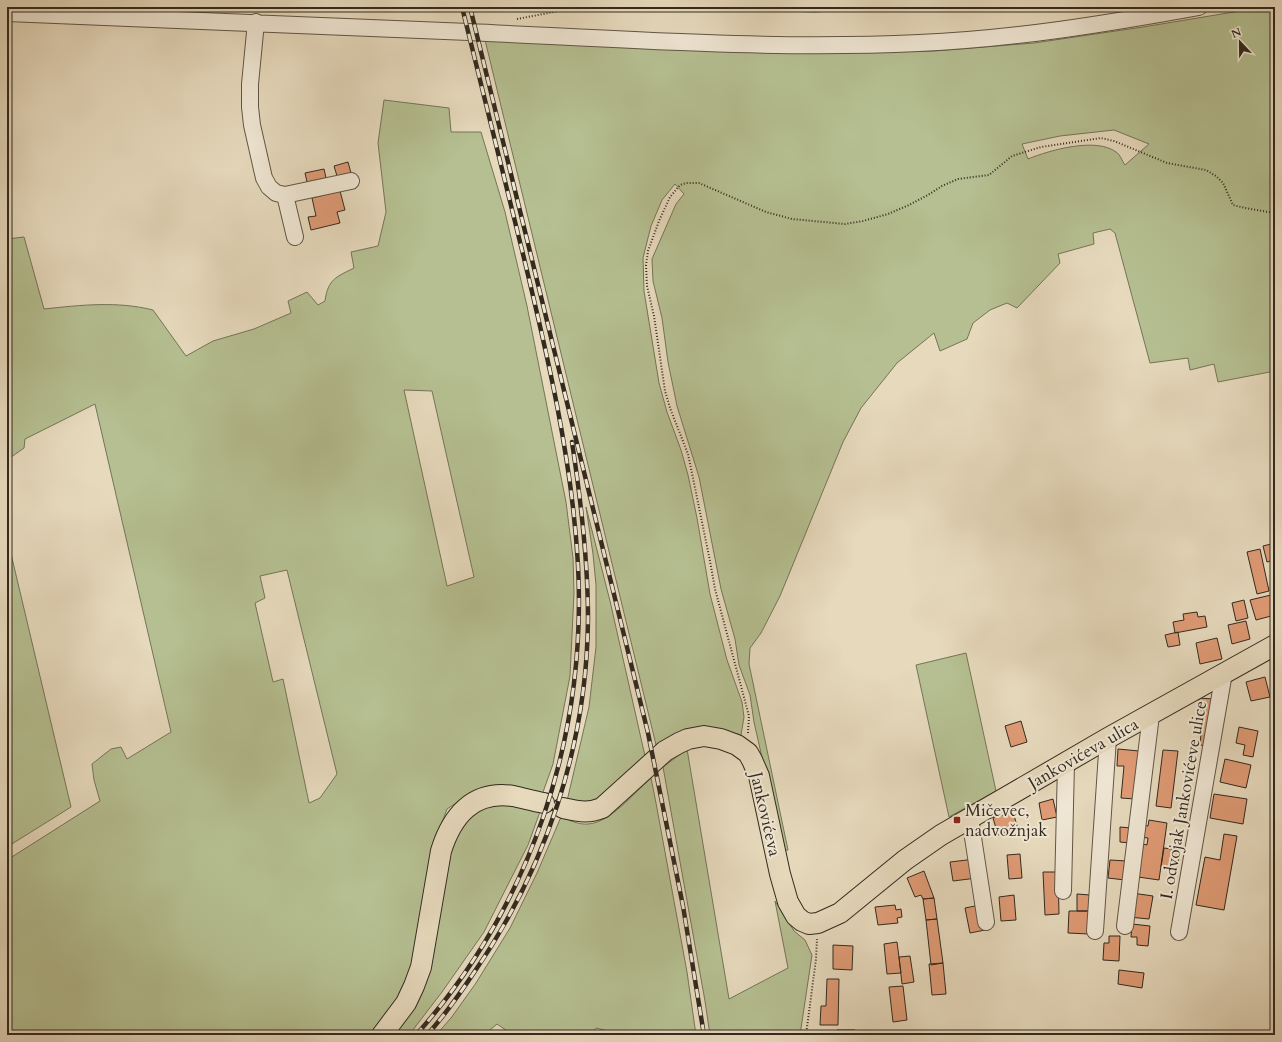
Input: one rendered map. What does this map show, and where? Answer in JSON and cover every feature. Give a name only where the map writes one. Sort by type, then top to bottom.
[{"type":"main road","name":"Jankovićeva ulica","points":[[818,923],[840,913],[905,860],[941,835],[1108,738],[1275,646]]},
{"type":"main road","name":"Jankovićeva","points":[[563,808],[584,812],[593,812],[602,808],[665,751],[688,739],[704,736],[729,741],[743,748],[748,753],[759,776],[780,874],[788,902],[796,916],[802,921],[810,924],[818,923]]},
{"type":"main road","points":[[382,1035],[406,1003],[421,967],[441,851],[447,834],[456,818],[472,804],[481,799],[499,795],[512,796],[544,803]]},
{"type":"street","points":[[7,13],[819,46],[921,43],[994,38],[1059,31],[1199,7]]},
{"type":"street","points":[[256,22],[250,84],[250,107],[252,125],[264,178],[269,187],[276,193],[285,195],[350,181]]},
{"type":"street","points":[[285,195],[295,237]]},
{"type":"street","name":"I. odvojak Jankovićeve ulice","points":[[1179,932],[1224,673]]},
{"type":"street","points":[[1125,926],[1151,715]]},
{"type":"street","points":[[1095,931],[1108,738]]},
{"type":"street","points":[[1063,891],[1066,763]]},
{"type":"street","points":[[970,818],[986,922]]},
{"type":"path","points":[[512,21],[559,11],[605,7]]},
{"type":"path","points":[[748,753],[749,716],[715,589],[688,454],[665,391],[654,316],[647,286],[646,266],[648,250],[670,197],[680,185],[686,183],[699,183],[766,212],[792,219],[845,224],[888,214],[909,205],[942,186],[958,179],[989,175],[1012,156],[1041,147],[1102,138],[1114,141],[1167,163],[1206,170],[1216,176],[1223,183],[1233,205],[1275,212]]},
{"type":"path","points":[[806,1035],[816,959],[818,923]]},
{"type":"green space","points":[[697,7],[902,7],[814,12]]},
{"type":"green space","points":[[1264,7],[1275,7],[1275,371],[1218,382],[1214,364],[1190,370],[1188,358],[1150,363],[1115,233],[1110,229],[1093,233],[1094,244],[1058,254],[1060,263],[1017,308],[1007,303],[990,310],[973,323],[967,339],[940,351],[934,333],[897,363],[861,408],[843,442],[780,596],[761,633],[750,648],[749,664],[788,850],[783,851],[754,722],[750,695],[739,665],[735,639],[721,589],[699,477],[677,406],[668,362],[662,318],[653,281],[652,259],[676,204],[684,194],[675,184],[662,200],[651,226],[643,258],[644,291],[659,383],[688,475],[710,594],[727,660],[742,702],[744,717],[741,735],[719,729],[657,749],[485,40],[809,53],[934,51],[1034,43]],"holes":[[[1114,130],[1149,144],[1125,165],[1117,153],[1107,148],[1085,145],[1060,149],[1028,159],[1022,144],[1060,136]]]},
{"type":"green space","points":[[384,100],[449,108],[451,132],[481,132],[505,212],[527,306],[566,502],[573,558],[574,593],[570,676],[553,764],[542,795],[468,795],[447,809],[433,847],[418,950],[397,1001],[384,1021],[370,1035],[7,1035],[7,860],[100,801],[94,780],[92,764],[111,749],[121,747],[127,759],[171,732],[95,404],[25,439],[24,448],[7,460],[7,239],[24,237],[44,309],[85,305],[126,305],[153,310],[186,356],[213,341],[254,329],[291,313],[288,301],[307,292],[318,305],[325,301],[328,288],[331,283],[342,274],[354,268],[351,252],[378,246],[386,212],[378,143]],"holes":[[[404,390],[432,391],[474,577],[447,586]],[[287,570],[337,774],[320,798],[309,803],[283,679],[273,682],[255,603],[265,598],[260,576]]]},
{"type":"green space","points":[[586,507],[610,601],[645,756],[608,792],[591,801],[583,803],[567,801],[589,707],[596,647],[596,585]]},
{"type":"green space","points":[[7,537],[71,807],[7,847]]},
{"type":"green space","points":[[966,653],[996,791],[949,817],[916,665]]},
{"type":"green space","points":[[687,749],[729,999],[788,968],[775,901],[794,931],[805,940],[812,955],[800,1035],[710,1035],[663,767]]},
{"type":"green space","points":[[651,778],[687,972],[696,1035],[613,1035],[612,1032],[596,1028],[591,1035],[513,1035],[497,1024],[484,1035],[436,1035],[451,1018],[476,983],[510,928],[537,873],[561,817],[581,824],[596,822],[605,818],[622,806]]},
{"type":"green space","points":[[501,803],[541,809],[528,845],[484,932],[442,992],[409,1035],[390,1035],[447,855],[459,829],[478,808]]},
{"type":"building","points":[[348,162],[351,173],[337,176],[334,166]]},
{"type":"building","points":[[324,169],[326,178],[307,182],[305,173]]},
{"type":"building","points":[[340,191],[345,210],[337,212],[340,223],[311,230],[308,217],[316,216],[312,198]]},
{"type":"building","points":[[1275,543],[1275,560],[1267,562],[1263,546]]},
{"type":"building","points":[[1260,549],[1269,591],[1257,594],[1247,552]]},
{"type":"building","points":[[1271,595],[1275,615],[1256,620],[1250,600]]},
{"type":"building","points":[[1244,600],[1248,618],[1236,621],[1232,603]]},
{"type":"building","points":[[1197,612],[1198,617],[1205,616],[1207,627],[1175,633],[1173,622],[1184,620],[1183,614]]},
{"type":"building","points":[[1246,621],[1250,639],[1232,644],[1228,625]]},
{"type":"building","points":[[1178,632],[1180,645],[1168,647],[1165,635]]},
{"type":"building","points":[[1217,638],[1222,659],[1200,664],[1196,643]]},
{"type":"building","points":[[1265,677],[1270,697],[1251,701],[1246,682]]},
{"type":"building","points":[[1199,698],[1214,699],[1209,746],[1200,745],[1203,711],[1198,710]]},
{"type":"building","points":[[1021,721],[1027,742],[1011,747],[1005,726]]},
{"type":"building","points":[[1239,727],[1258,731],[1253,757],[1243,755],[1245,745],[1236,743]]},
{"type":"building","points":[[1118,749],[1139,751],[1135,799],[1121,798],[1124,766],[1117,766]]},
{"type":"building","points":[[1163,750],[1178,751],[1171,808],[1156,806]]},
{"type":"building","points":[[1225,759],[1251,765],[1246,788],[1220,782]]},
{"type":"building","points":[[1214,794],[1247,799],[1243,824],[1210,818]]},
{"type":"building","points":[[1053,799],[1057,817],[1042,820],[1039,803]]},
{"type":"building","points":[[1013,812],[1018,829],[998,835],[993,818]]},
{"type":"building","points":[[1149,820],[1167,823],[1159,880],[1138,877],[1143,844],[1147,845],[1148,838],[1138,837],[1140,825],[1148,826]]},
{"type":"building","points":[[1120,827],[1131,828],[1130,843],[1120,842]]},
{"type":"building","points":[[1224,834],[1237,836],[1224,910],[1196,905],[1205,857],[1220,860]]},
{"type":"building","points":[[1164,848],[1180,850],[1177,870],[1161,867]]},
{"type":"building","points":[[1020,854],[1022,878],[1009,879],[1007,855]]},
{"type":"building","points":[[975,859],[977,878],[953,881],[950,862]]},
{"type":"building","points":[[1110,860],[1127,861],[1125,880],[1108,878]]},
{"type":"building","points":[[924,871],[934,898],[923,899],[921,895],[915,897],[907,878]]},
{"type":"building","points":[[1043,872],[1058,872],[1059,914],[1045,915]]},
{"type":"building","points":[[1132,893],[1153,896],[1149,919],[1129,917]]},
{"type":"building","points":[[1077,894],[1090,895],[1089,911],[1077,911]]},
{"type":"building","points":[[1014,895],[1016,920],[1001,921],[999,897]]},
{"type":"building","points":[[934,898],[937,919],[926,920],[923,899]]},
{"type":"building","points":[[895,905],[896,910],[901,909],[902,917],[897,918],[898,923],[878,925],[875,907]]},
{"type":"building","points":[[980,905],[985,930],[970,933],[965,908]]},
{"type":"building","points":[[1069,911],[1089,911],[1089,934],[1068,933]]},
{"type":"building","points":[[937,919],[943,963],[931,965],[926,920]]},
{"type":"building","points":[[1132,924],[1150,926],[1148,946],[1137,945],[1137,937],[1131,937]]},
{"type":"building","points":[[1109,936],[1120,936],[1119,961],[1103,960],[1104,943],[1109,943]]},
{"type":"building","points":[[897,942],[901,973],[887,974],[884,944]]},
{"type":"building","points":[[833,945],[853,946],[852,970],[833,969]]},
{"type":"building","points":[[910,956],[914,982],[902,984],[899,957]]},
{"type":"building","points":[[943,963],[946,994],[932,995],[929,964]]},
{"type":"building","points":[[1119,970],[1144,973],[1142,988],[1118,984]]},
{"type":"building","points":[[827,979],[839,979],[838,1025],[820,1025],[821,1006],[826,1006]]},
{"type":"building","points":[[903,986],[907,1020],[893,1022],[889,987]]},
{"type":"building","points":[[837,1030],[855,1030],[855,1035],[837,1035]]},
{"type":"railway","points":[[416,1035],[456,985],[491,931],[520,875],[544,816],[561,755],[573,693],[578,629],[578,565],[575,525],[557,406],[531,289],[462,7]]},
{"type":"railway","points":[[470,7],[648,733],[683,906],[704,1035]]},
{"type":"railway","points":[[427,1035],[473,974],[499,934],[521,893],[541,850],[557,806],[570,760],[580,714],[586,667],[588,619],[587,575],[583,530],[572,442]]},
{"type":"place","name":"Mičevec, nadvožnjak","points":[[957,820]]}]
